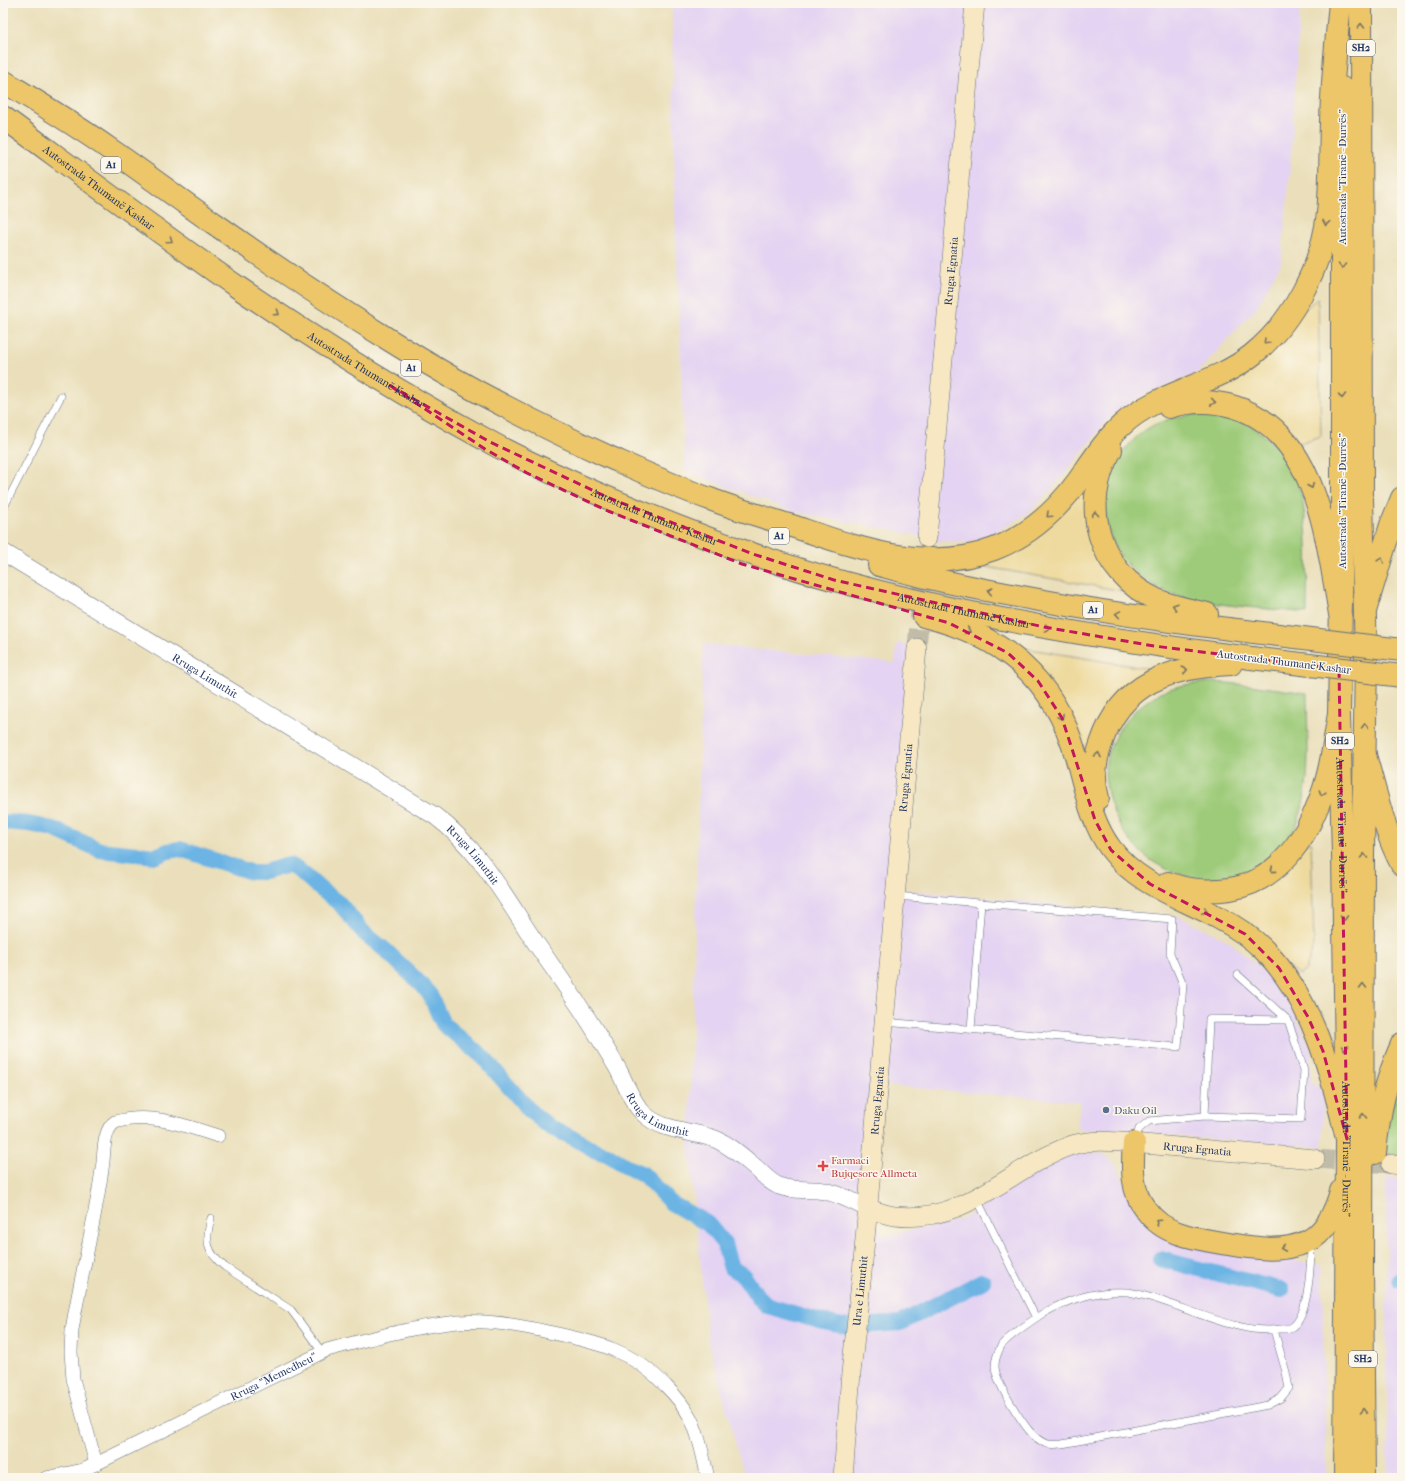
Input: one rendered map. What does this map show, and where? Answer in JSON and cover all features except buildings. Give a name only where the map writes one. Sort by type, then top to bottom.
[{"type":"highway","points":[[657,484],[713,500],[818,535],[886,554],[920,560],[952,559],[995,549],[1041,522],[1066,497],[1108,440],[1124,422],[1150,405],[1218,376],[1249,358],[1278,330],[1304,288],[1322,245],[1327,218],[1330,193],[1333,65],[1341,3]]},
{"type":"highway","name":"Autostrada \"Tiranë - Durrës\"","points":[[1341,3],[1342,543],[1339,714],[1343,854],[1347,1139],[1345,1478]]},
{"type":"highway","name":"Autostrada \"Tiranë - Durrës\"","points":[[1361,3],[1362,499],[1365,611],[1362,1267],[1364,1478]]},
{"type":"highway","points":[[3,81],[112,150],[305,286],[394,343],[508,408],[613,465]]},
{"type":"highway","name":"A1","points":[[3,84],[162,203],[342,326],[440,386],[528,432],[657,484],[715,515],[804,544],[904,572],[1000,593],[1082,608],[1192,625],[1254,628],[1352,644]]},
{"type":"highway","name":"Autostrada Thumanë Kashar","points":[[3,118],[134,214],[240,289],[334,351],[389,385],[490,442],[544,469],[609,505],[656,525],[834,580],[991,617],[1052,629],[1251,661],[1326,667],[1402,676]]},
{"type":"highway","points":[[1254,628],[1156,600],[1127,579],[1117,568],[1100,537],[1095,515],[1096,492],[1099,477],[1105,461],[1126,431],[1140,419],[1158,410],[1190,402],[1204,401],[1220,403],[1244,410],[1256,416],[1267,423],[1281,437],[1303,469],[1312,489],[1326,531],[1340,614]]},
{"type":"highway","points":[[1365,611],[1391,525],[1402,498]]},
{"type":"highway","points":[[656,525],[694,547],[811,586],[949,623],[989,641],[1008,653],[1025,667],[1051,697],[1062,718],[1070,737],[1095,820],[1111,850],[1150,884],[1218,918],[1245,934],[1263,949],[1292,987],[1308,1017],[1323,1051],[1336,1091],[1347,1139]]},
{"type":"highway","points":[[1352,644],[1402,644]]},
{"type":"highway","points":[[1352,644],[1402,650]]},
{"type":"highway","points":[[1251,661],[1192,668],[1150,681],[1134,692],[1120,707],[1111,719],[1103,736],[1097,754],[1095,774],[1097,795],[1103,816],[1113,836],[1125,854],[1139,867],[1156,878],[1173,885],[1194,890],[1218,891],[1242,887],[1266,877],[1285,860],[1300,842],[1322,797],[1339,714]]},
{"type":"highway","points":[[1352,671],[1402,680]]},
{"type":"highway","points":[[1365,755],[1384,823],[1402,866]]},
{"type":"highway","points":[[1362,1267],[1383,1096],[1389,1076],[1402,1044]]},
{"type":"highway","points":[[1134,1143],[1132,1160],[1136,1191],[1145,1209],[1154,1220],[1178,1233],[1212,1242],[1259,1249],[1292,1247],[1310,1240],[1318,1234],[1328,1222],[1333,1212],[1339,1198],[1346,1170]]},
{"type":"main road","name":"Rruga Egnatia","points":[[926,538],[975,3]]},
{"type":"main road","name":"Rruga Egnatia","points":[[916,648],[868,1209],[894,1216],[926,1215],[946,1211],[977,1198],[1032,1165],[1068,1146],[1099,1141],[1315,1160]]},
{"type":"main road","name":"Ura e Limuthit","points":[[843,1478],[851,1372],[868,1209]]},
{"type":"street","name":"Rruga Limuthit","points":[[3,552],[435,816],[451,828],[467,844],[489,873],[593,1028],[615,1064],[636,1105],[643,1114],[664,1126],[715,1139],[732,1148],[769,1180],[780,1187],[826,1191],[868,1209]]},
{"type":"street","points":[[96,1464],[73,1378],[71,1352],[72,1330],[99,1190],[104,1148],[108,1132],[112,1124],[115,1122],[142,1118],[167,1120],[218,1136]]},
{"type":"street","name":"Rruga \"Memedheu\"","points":[[46,1478],[82,1470],[96,1464],[322,1352],[353,1343],[434,1325],[486,1321],[514,1324],[592,1341],[618,1350],[640,1363],[652,1372],[676,1396],[690,1416],[698,1435],[708,1478]]},
{"type":"lane","points":[[3,509],[62,396]]},
{"type":"lane","points":[[884,1022],[1178,1047],[1183,984],[1170,953],[1172,919],[894,896]]},
{"type":"lane","points":[[971,1029],[981,903]]},
{"type":"lane","points":[[1134,1143],[1139,1129],[1149,1121],[1205,1116],[1301,1119],[1304,1070],[1288,1020],[1238,975]]},
{"type":"lane","points":[[1205,1116],[1209,1019],[1288,1020]]},
{"type":"lane","points":[[977,1198],[1036,1318]]},
{"type":"lane","points":[[211,1218],[207,1232],[210,1250],[215,1259],[291,1310],[322,1352]]},
{"type":"lane","points":[[1274,1330],[1289,1388],[1281,1398],[1268,1405],[1062,1444],[1048,1444],[1038,1438],[1026,1426],[1003,1389],[995,1367],[996,1356],[1003,1344],[1036,1318],[1065,1302],[1088,1295],[1106,1292],[1130,1292],[1175,1304],[1227,1322],[1250,1328],[1274,1330],[1291,1328],[1299,1320],[1303,1311],[1311,1269],[1310,1240]]},
{"type":"highlighted area","points":[[389,385],[490,442],[609,498],[753,554],[834,580],[1044,627],[1154,646],[1339,669],[1347,1139],[1323,1051],[1308,1017],[1279,968],[1245,934],[1150,884],[1111,850],[1095,820],[1062,718],[1038,681],[1008,653],[949,623],[742,564],[608,511],[527,473],[485,449]]},
{"type":"shaded area","points":[[672,3],[1300,3],[1290,171],[1281,263],[1257,307],[1197,373],[1139,397],[1110,417],[1053,488],[1028,513],[996,532],[968,542],[938,541],[907,533],[795,512],[685,471],[675,211]]},
{"type":"shaded area","points":[[897,643],[917,648],[895,889],[1181,917],[1229,941],[1269,976],[1292,1007],[1311,1049],[1311,1082],[1323,1090],[1322,1147],[1077,1129],[1080,1102],[879,1085],[868,1209],[884,1236],[963,1219],[1043,1166],[1077,1151],[1104,1154],[1116,1165],[1133,1203],[1244,1253],[1322,1265],[1326,1478],[745,1478],[708,1340],[689,1147],[703,644],[895,663]]},
{"type":"shaded area","points":[[1386,1177],[1402,1178],[1402,1478],[1388,1478]]},
{"type":"green space","points":[[1208,413],[1234,418],[1249,425],[1273,443],[1289,462],[1302,496],[1305,515],[1307,536],[1307,613],[1210,603],[1172,594],[1144,579],[1130,567],[1118,552],[1110,536],[1106,519],[1108,485],[1122,454],[1133,440],[1147,429],[1169,419]]},
{"type":"green space","points":[[1215,682],[1307,693],[1308,757],[1306,788],[1303,804],[1296,827],[1286,841],[1266,860],[1252,869],[1233,877],[1211,879],[1181,875],[1166,869],[1141,852],[1130,841],[1114,814],[1107,789],[1105,771],[1109,750],[1114,739],[1127,719],[1144,703],[1154,696],[1177,687],[1190,684]]},
{"type":"green space","points":[[1402,1069],[1402,1155],[1386,1154],[1385,1135]]},
{"type":"sand","points":[[1318,298],[1321,436],[1300,443],[1291,432],[1205,393]]},
{"type":"sand","points":[[1088,480],[1124,589],[1123,591],[975,565]]},
{"type":"sand","points":[[1018,647],[1150,669],[1151,672],[1101,718],[1087,753],[1083,754],[1017,650]]},
{"type":"sand","points":[[1311,841],[1314,945],[1306,970],[1299,975],[1203,901]]},
{"type":"waterway","points":[[3,822],[29,824],[53,829],[100,850],[156,856],[168,851],[180,849],[251,872],[264,872],[289,865],[300,871],[340,904],[364,933],[384,949],[422,985],[430,995],[443,1024],[482,1056],[531,1112],[551,1128],[574,1138],[594,1150],[607,1154],[631,1169],[643,1174],[671,1203],[708,1224],[724,1244],[731,1268],[743,1275],[758,1297],[768,1306],[847,1327],[900,1323],[983,1281]]},
{"type":"waterway","points":[[1160,1259],[1282,1290]]},
{"type":"tunnel","points":[[917,648],[924,562]]},
{"type":"tunnel","points":[[1315,1159],[1391,1164]]},
{"type":"place","name":"Daku Oil","points":[[1106,1110]]},
{"type":"place","name":"Farmaci Bujqesore Allmeta","points":[[823,1166]]}]
